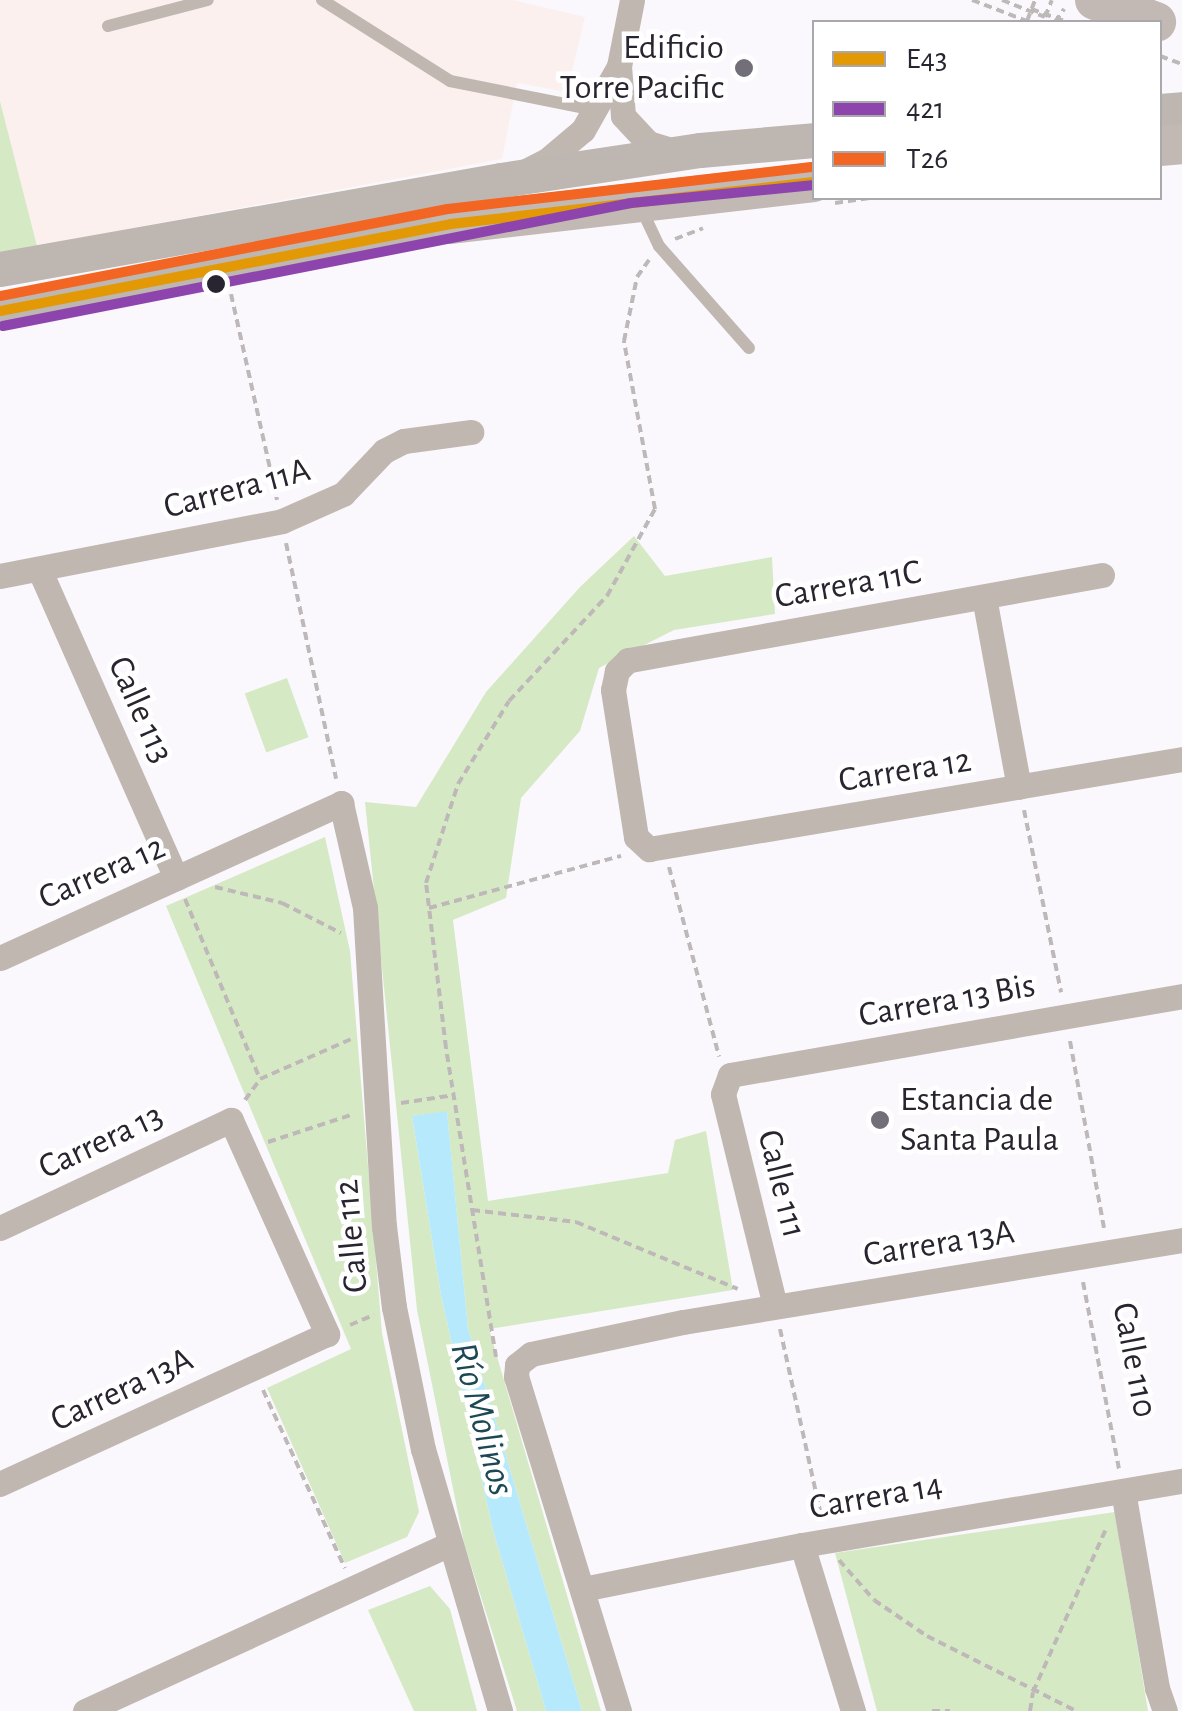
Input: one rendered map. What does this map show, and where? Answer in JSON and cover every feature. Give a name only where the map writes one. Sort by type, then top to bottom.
[{"type":"main road","points":[[1096,0],[1150,20]]},
{"type":"main road","points":[[0,269],[501,180],[692,151],[812,140]]},
{"type":"main road","points":[[0,311],[451,224],[812,170]]},
{"type":"main road","points":[[634,194],[812,192]]},
{"type":"street","points":[[501,180],[546,161],[583,130],[598,110],[619,66],[632,0]]},
{"type":"street","points":[[619,66],[623,116],[634,131],[648,142],[692,151]]},
{"type":"street","name":"Carrera 11A","points":[[0,576],[282,521],[343,494],[384,451],[404,441],[472,432]]},
{"type":"street","name":"Calle 113","points":[[40,570],[176,878]]},
{"type":"street","name":"Carrera 11C","points":[[651,846],[632,828],[614,678],[621,666],[636,656],[1102,575]]},
{"type":"street","points":[[984,597],[1020,788]]},
{"type":"street","name":"Carrera 12","points":[[651,846],[1182,760]]},
{"type":"street","name":"Carrera 12","points":[[0,958],[341,803]]},
{"type":"street","name":"Calle 112","points":[[341,803],[364,908],[372,1030],[387,1105],[394,1307],[449,1544],[500,1711]]},
{"type":"street","name":"Carrera 13 Bis","points":[[725,1080],[736,1073],[1182,996]]},
{"type":"street","name":"Calle 111","points":[[725,1080],[723,1094],[776,1306]]},
{"type":"street","points":[[231,1120],[327,1334]]},
{"type":"street","name":"Carrera 13","points":[[0,1228],[231,1120]]},
{"type":"street","name":"Carrera 13A","points":[[583,1590],[516,1377],[517,1364],[530,1354],[776,1306],[1182,1240]]},
{"type":"street","name":"Carrera 13A","points":[[0,1484],[327,1334]]},
{"type":"street","name":"Carrera 14","points":[[583,1590],[814,1543],[1182,1481]]},
{"type":"street","points":[[1123,1491],[1156,1688],[1165,1711]]},
{"type":"street","points":[[814,1543],[853,1711]]},
{"type":"street","points":[[84,1711],[449,1544]]},
{"type":"street","points":[[583,1590],[619,1711]]},
{"type":"lane","points":[[108,26],[208,0]]},
{"type":"lane","points":[[322,0],[450,81],[598,110]]},
{"type":"lane","points":[[634,194],[659,246],[749,348]]},
{"type":"path","points":[[972,0],[1022,20]]},
{"type":"path","points":[[1002,0],[1045,17],[1052,0]]},
{"type":"path","points":[[1028,20],[1034,0]]},
{"type":"path","points":[[1032,9],[1055,20]]},
{"type":"path","points":[[501,1374],[488,1328],[452,1095],[426,883],[458,784],[509,702],[606,596],[655,509],[624,341],[638,278],[659,246],[710,226]]},
{"type":"path","points":[[430,908],[651,846],[725,1080]]},
{"type":"path","points":[[176,878],[282,902],[367,947]]},
{"type":"path","points":[[176,878],[260,1079]]},
{"type":"path","points":[[231,1120],[260,1079],[372,1030]]},
{"type":"path","points":[[244,1150],[387,1105],[452,1095]]},
{"type":"path","points":[[472,1210],[576,1222],[776,1306],[814,1543],[874,1600],[927,1636],[1076,1711]]},
{"type":"path","name":"Calle 110","points":[[1079,1257],[1123,1491]]},
{"type":"path","points":[[327,1334],[394,1307]]},
{"type":"path","points":[[253,1368],[353,1586]]},
{"type":"path","points":[[1030,1711],[1033,1692],[1123,1491]]},
{"type":"path","points":[[932,1711],[950,1711]]},
{"type":"shaded area","points":[[0,0],[513,0],[585,17],[567,92],[517,83],[502,159],[37,246],[0,101]]},
{"type":"green space","points":[[0,101],[37,246],[0,254]]},
{"type":"green space","points":[[634,536],[665,576],[772,557],[775,614],[674,630],[599,668],[580,731],[521,798],[506,898],[453,920],[488,1201],[668,1173],[675,1140],[706,1131],[733,1290],[489,1329],[601,1711],[582,1711],[468,1329],[447,1112],[412,1116],[441,1295],[493,1530],[546,1711],[517,1711],[464,1543],[417,1310],[365,802],[416,807],[486,692],[580,587]]},
{"type":"green space","points":[[287,678],[309,737],[266,753],[245,693]]},
{"type":"green space","points":[[325,837],[350,951],[382,1333],[419,1512],[407,1537],[345,1563],[267,1388],[351,1349],[166,906]]},
{"type":"green space","points":[[1115,1512],[1148,1711],[877,1711],[835,1553]]},
{"type":"green space","points":[[430,1586],[450,1609],[477,1711],[414,1711],[368,1610]]},
{"type":"water","name":"Río Molinos","points":[[447,1111],[468,1329],[582,1711],[546,1711],[493,1530],[441,1295],[412,1116]]},
{"type":"transit line","name":"T26","points":[[0,296],[448,209],[812,167]]},
{"type":"transit line","name":"E43","points":[[0,311],[451,224],[812,182]]},
{"type":"transit line","name":"421","points":[[3,326],[631,203],[812,185]]},
{"type":"place","name":"Edificio Torre Pacific","points":[[744,68]]},
{"type":"place","name":"Estancia de Santa Paula","points":[[880,1120]]}]
